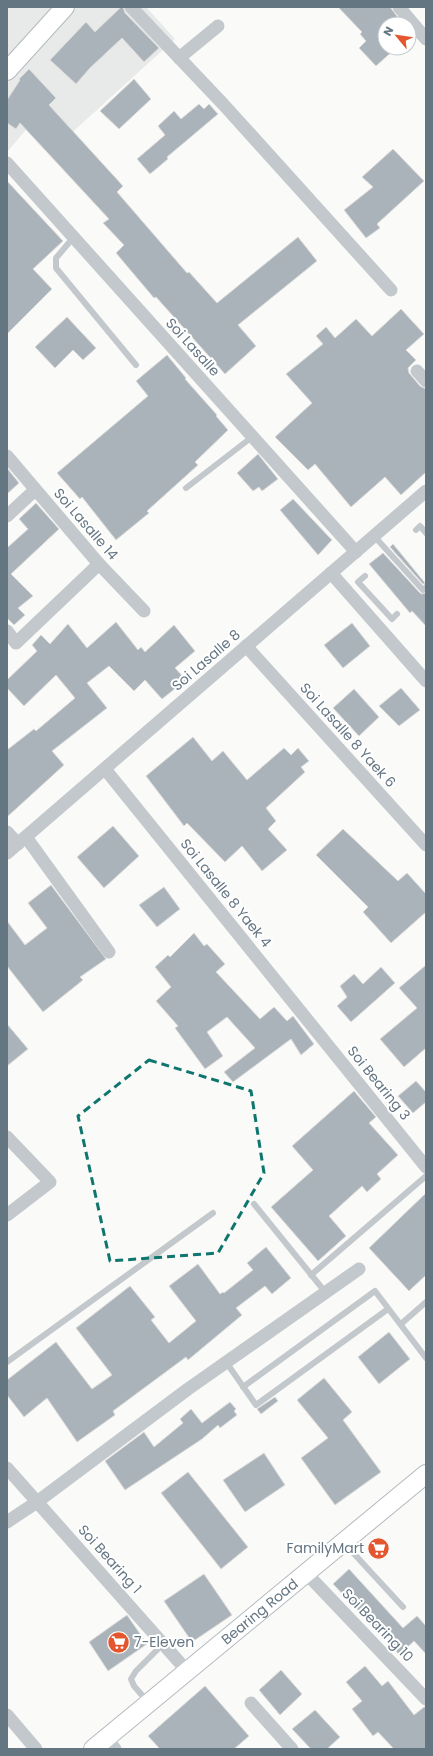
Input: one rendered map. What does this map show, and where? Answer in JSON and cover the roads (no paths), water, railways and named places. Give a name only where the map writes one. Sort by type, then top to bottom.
[{"type":"main road","points":[[7,71],[65,7]]},
{"type":"main road","name":"Bearing Road","points":[[105,1745],[149,1703],[426,1474]]},
{"type":"street","points":[[131,7],[391,290]]},
{"type":"street","points":[[399,7],[426,39]]},
{"type":"street","points":[[179,58],[218,26]]},
{"type":"street","name":"Soi Lasalle","points":[[7,162],[73,238],[356,552]]},
{"type":"street","points":[[417,371],[426,381]]},
{"type":"street","name":"Soi Lasalle 14","points":[[7,456],[99,564],[144,611]]},
{"type":"street","points":[[7,516],[35,490]]},
{"type":"street","name":"Soi Lasalle 8","points":[[7,854],[426,491]]},
{"type":"street","points":[[7,631],[16,643],[99,564]]},
{"type":"street","points":[[331,573],[426,681]]},
{"type":"street","name":"Soi Lasalle 8 Yaek 6","points":[[246,646],[426,844]]},
{"type":"street","name":"Soi Lasalle 8 Yaek 4","points":[[105,769],[322,1037]]},
{"type":"street","points":[[7,832],[22,840],[110,952]]},
{"type":"street","name":"Soi Bearing 3","points":[[322,1037],[426,1167]]},
{"type":"street","points":[[7,1137],[50,1182],[7,1215]]},
{"type":"street","points":[[7,1522],[37,1502],[188,1389],[359,1269]]},
{"type":"street","name":"Soi Bearing 1","points":[[7,1468],[164,1643],[188,1672]]},
{"type":"street","name":"Soi Bearing 10","points":[[306,1573],[426,1699]]},
{"type":"street","points":[[251,1703],[285,1747]]},
{"type":"street","points":[[7,1715],[36,1749]]},
{"type":"lane","points":[[73,238],[56,258],[56,268],[136,364]]},
{"type":"lane","points":[[186,488],[252,437]]},
{"type":"lane","points":[[416,530],[420,526],[426,533]]},
{"type":"lane","points":[[374,536],[423,590],[426,587]]},
{"type":"lane","points":[[390,553],[395,548]]},
{"type":"lane","points":[[364,576],[358,582],[392,619],[397,614]]},
{"type":"lane","points":[[311,1275],[426,1176]]},
{"type":"lane","points":[[254,1204],[326,1292]]},
{"type":"lane","points":[[7,1362],[213,1213]]},
{"type":"lane","points":[[243,1387],[375,1290],[426,1358]]},
{"type":"lane","points":[[401,1324],[426,1302]]},
{"type":"lane","points":[[226,1362],[256,1405],[388,1309]]},
{"type":"lane","points":[[344,1542],[403,1607]]},
{"type":"lane","points":[[149,1703],[134,1686],[131,1679],[136,1671],[164,1643]]},
{"type":"place","name":"FamilyMart","points":[[379,1548]]},
{"type":"place","name":"7-Eleven","points":[[118,1642]]}]
